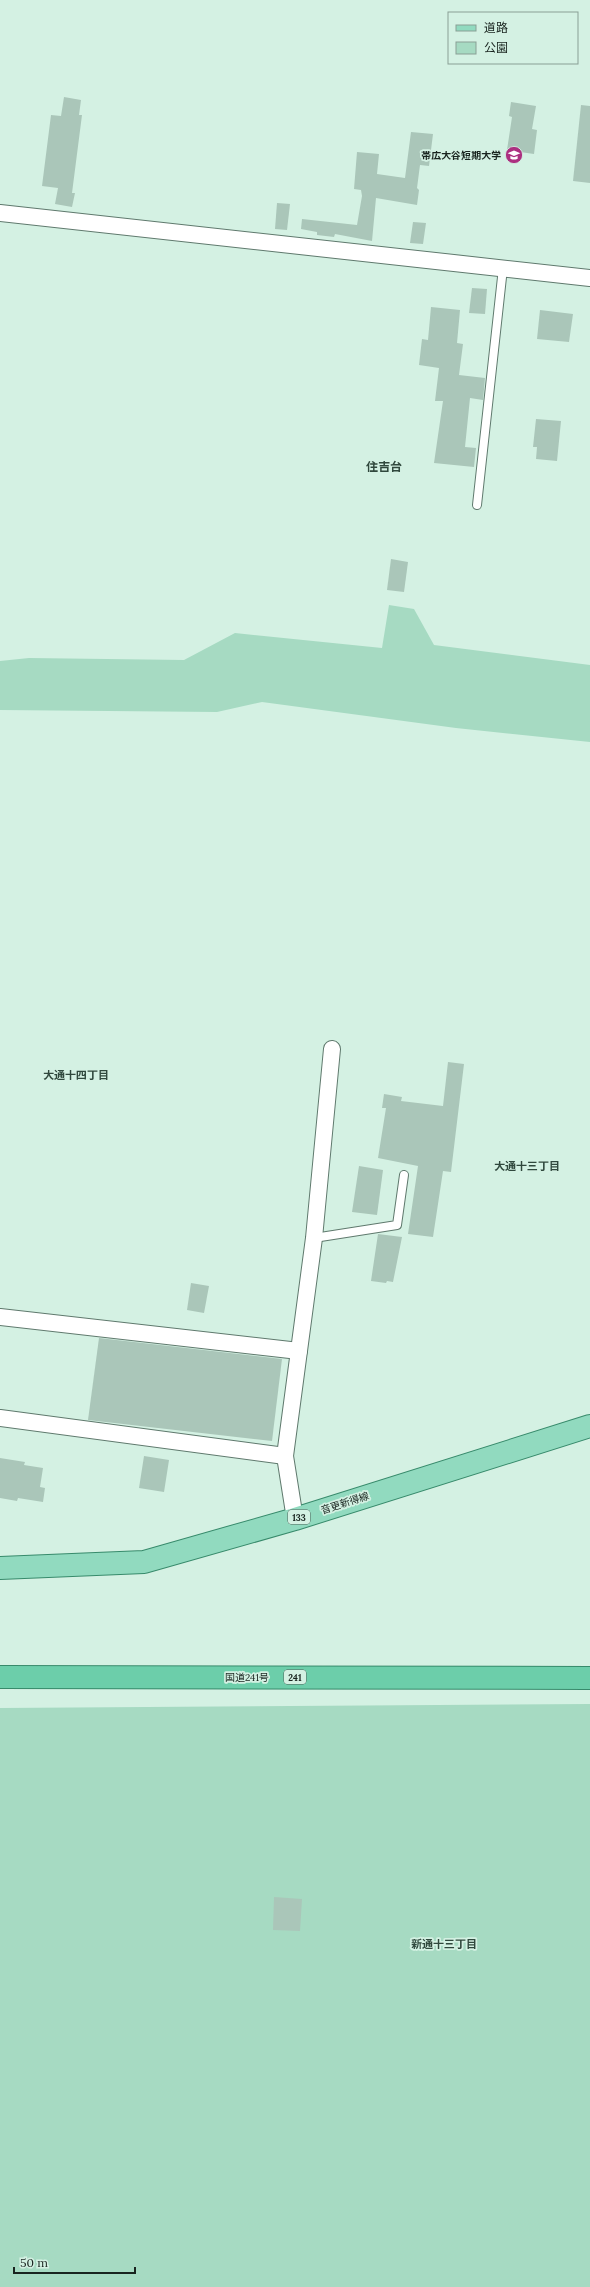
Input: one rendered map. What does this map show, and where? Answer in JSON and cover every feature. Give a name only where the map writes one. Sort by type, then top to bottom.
[{"type":"highway","name":"国道241号","points":[[0,1676],[590,1678]]},
{"type":"main road","name":"音更新得線","points":[[0,1568],[144,1562],[294,1519],[590,1426]]},
{"type":"street","points":[[0,213],[590,278]]},
{"type":"street","points":[[294,1519],[285,1456],[314,1238],[332,1048]]},
{"type":"street","points":[[0,1317],[299,1351]]},
{"type":"street","points":[[0,1418],[285,1456]]},
{"type":"lane","points":[[477,505],[503,268]]},
{"type":"lane","points":[[314,1238],[397,1225],[404,1175]]},
{"type":"green space","points":[[389,605],[414,609],[434,645],[590,665],[590,742],[456,728],[262,702],[217,712],[0,710],[0,661],[29,658],[184,660],[235,633],[382,648]]},
{"type":"green space","points":[[590,1704],[590,2287],[0,2287],[0,1708]]},
{"type":"building","points":[[64,97],[81,100],[79,115],[82,115],[72,193],[75,193],[72,207],[55,204],[58,188],[42,186],[51,115],[61,116]]},
{"type":"building","points":[[511,102],[536,106],[532,129],[537,130],[534,154],[507,150],[512,117],[509,116]]},
{"type":"building","points":[[581,105],[590,106],[590,183],[573,181]]},
{"type":"building","points":[[411,132],[433,134],[429,166],[420,165],[417,188],[419,190],[417,205],[376,198],[372,241],[335,234],[334,237],[317,235],[317,232],[301,229],[302,219],[357,225],[362,196],[361,190],[354,189],[357,152],[379,154],[377,174],[405,178]]},
{"type":"building","points":[[277,203],[290,204],[287,230],[275,229]]},
{"type":"building","points":[[413,222],[426,223],[423,244],[410,243]]},
{"type":"building","points":[[472,288],[487,289],[485,314],[469,313]]},
{"type":"building","points":[[431,307],[460,310],[457,343],[463,344],[459,375],[485,378],[483,400],[470,398],[465,447],[476,448],[474,467],[434,463],[443,401],[435,401],[439,368],[419,365],[422,339],[428,340]]},
{"type":"building","points":[[540,310],[573,314],[569,342],[537,339]]},
{"type":"building","points":[[536,419],[561,421],[557,461],[536,459],[537,447],[533,447]]},
{"type":"building","points":[[391,559],[408,562],[404,592],[387,590]]},
{"type":"building","points":[[448,1062],[464,1064],[451,1172],[443,1171],[433,1237],[408,1234],[418,1166],[378,1158],[386,1108],[382,1108],[384,1094],[402,1097],[401,1101],[443,1106]]},
{"type":"building","points":[[359,1166],[383,1170],[377,1215],[352,1212]]},
{"type":"building","points":[[378,1234],[402,1237],[393,1282],[387,1281],[386,1283],[371,1281]]},
{"type":"building","points":[[191,1283],[209,1286],[204,1313],[187,1310]]},
{"type":"building","points":[[99,1338],[282,1359],[272,1441],[88,1420]]},
{"type":"building","points":[[144,1456],[169,1460],[164,1492],[139,1488]]},
{"type":"building","points":[[0,1458],[25,1462],[24,1465],[43,1468],[40,1487],[45,1488],[43,1502],[18,1498],[17,1501],[0,1498]]},
{"type":"building","points":[[274,1897],[302,1899],[300,1931],[273,1930]]},
{"type":"place","name":"帯広大谷短期大学","points":[[514,155]]},
{"type":"district","name":"住吉台","points":[[384,466]]},
{"type":"district","name":"大通十四丁目","points":[[76,1075]]},
{"type":"district","name":"大通十三丁目","points":[[527,1166]]},
{"type":"district","name":"新通十三丁目","points":[[444,1944]]}]
